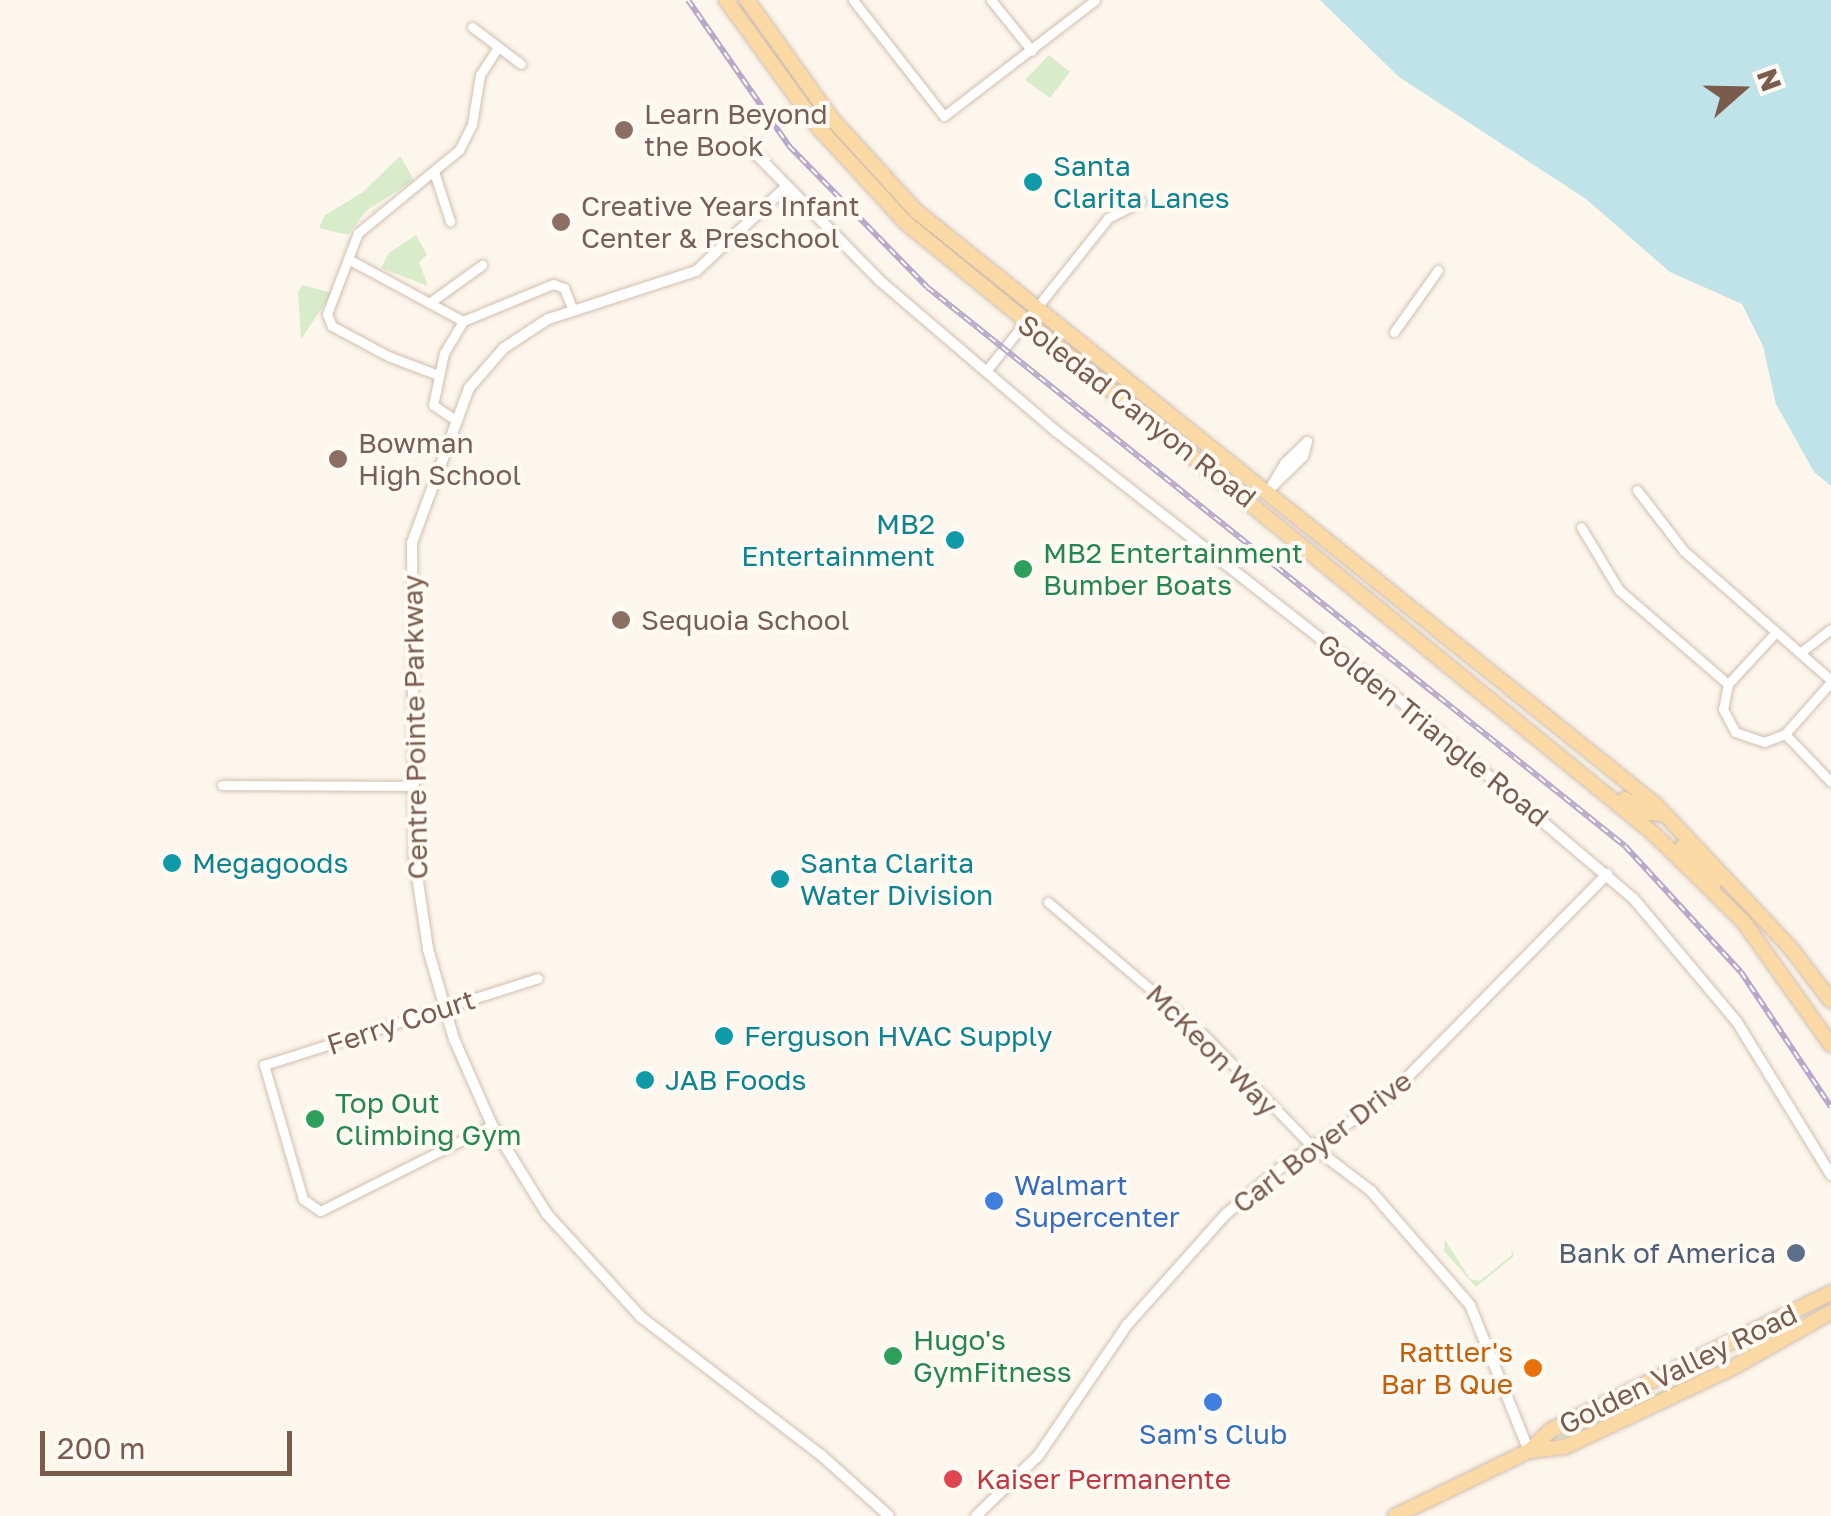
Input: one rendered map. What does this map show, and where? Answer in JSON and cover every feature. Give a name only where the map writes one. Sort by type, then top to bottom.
[{"type":"main road","name":"Soledad Canyon Road","points":[[726,0],[819,128],[905,222],[1600,788],[1742,921],[1831,1046]]},
{"type":"main road","name":"Soledad Canyon Road","points":[[747,0],[832,118],[916,210],[1035,309],[1268,490],[1660,811],[1789,946],[1831,1001]]},
{"type":"main road","points":[[1183,449],[1203,455],[1250,492],[1268,490],[1274,510],[1383,608]]},
{"type":"main road","points":[[1600,788],[1660,811],[1742,921]]},
{"type":"main road","name":"Golden Valley Road","points":[[1395,1516],[1529,1451],[1551,1430],[1831,1293]]},
{"type":"main road","name":"Golden Valley Road","points":[[1529,1451],[1565,1447],[1736,1366],[1831,1312]]},
{"type":"street","points":[[853,0],[944,116],[1095,0]]},
{"type":"street","points":[[991,0],[1032,51]]},
{"type":"street","points":[[472,27],[521,64]]},
{"type":"street","points":[[438,375],[388,356],[329,321],[365,225],[434,172],[464,140],[480,75],[498,46]]},
{"type":"street","name":"Golden Triangle Road","points":[[746,145],[784,189],[986,370],[1607,874],[1736,1022],[1831,1175]]},
{"type":"street","points":[[434,172],[450,221]]},
{"type":"street","name":"Centre Pointe Parkway","points":[[784,189],[696,271],[573,310],[504,348],[480,373],[454,419],[412,543],[412,786],[418,886],[444,1009],[492,1125],[547,1214],[616,1293],[889,1516]]},
{"type":"street","points":[[986,370],[1108,218],[1141,200]]},
{"type":"street","points":[[350,260],[463,320]]},
{"type":"street","points":[[432,302],[482,265]]},
{"type":"street","points":[[1394,332],[1438,270]]},
{"type":"street","points":[[454,419],[433,405],[438,375],[463,320],[553,284],[564,288],[573,310]]},
{"type":"street","points":[[1307,441],[1303,456],[1268,490],[1284,462],[1307,441]]},
{"type":"street","points":[[1636,490],[1684,551],[1800,653],[1831,681],[1786,734],[1764,742],[1735,732],[1723,709],[1728,684],[1776,632]]},
{"type":"street","points":[[1581,527],[1619,590],[1728,684]]},
{"type":"street","points":[[1800,653],[1831,629]]},
{"type":"street","points":[[1786,734],[1831,782]]},
{"type":"street","points":[[222,785],[412,786]]},
{"type":"street","name":"Carl Boyer Drive","points":[[976,1516],[1038,1456],[1127,1326],[1214,1227],[1312,1146],[1388,1098],[1607,874]]},
{"type":"street","name":"McKeon Way","points":[[1048,902],[1200,1032],[1312,1146],[1371,1191],[1447,1272],[1474,1312],[1529,1451]]},
{"type":"street","name":"Ferry Court","points":[[492,1125],[320,1212],[303,1199],[264,1065],[538,978]]},
{"type":"green space","points":[[1049,55],[1070,72],[1050,98],[1025,80]]},
{"type":"green space","points":[[400,156],[414,180],[366,211],[348,235],[319,228],[324,216],[363,192]]},
{"type":"green space","points":[[416,235],[427,255],[419,262],[428,286],[381,268],[389,253]]},
{"type":"green space","points":[[302,285],[332,293],[301,339],[298,292]]},
{"type":"green space","points":[[1445,1240],[1470,1279],[1480,1281],[1512,1255],[1511,1247],[1514,1256],[1476,1287],[1444,1251]]},
{"type":"green space","points":[[1707,1372],[1571,1438],[1553,1438],[1611,1412]]},
{"type":"water","points":[[1320,0],[1831,0],[1831,486],[1814,472],[1776,404],[1763,346],[1742,304],[1670,272],[1586,199],[1399,77]]},
{"type":"water","name":"MB2 Entertainment Bumber Boats","points":[[1023,555],[1032,559],[1036,568],[1032,577],[1023,581],[1014,577],[1010,568],[1014,559]]},
{"type":"railway","points":[[688,0],[789,146],[927,287],[1625,846],[1741,972],[1831,1107]]},
{"type":"place","name":"Learn Beyond the Book","points":[[624,130]]},
{"type":"place","name":"Santa Clarita Lanes","points":[[1033,182]]},
{"type":"place","name":"Creative Years Infant Center & Preschool","points":[[561,222]]},
{"type":"place","name":"Bowman High School","points":[[338,459]]},
{"type":"place","name":"MB2 Entertainment","points":[[955,540]]},
{"type":"place","name":"MB2 Entertainment Bumber Boats","points":[[1023,569]]},
{"type":"place","name":"Sequoia School","points":[[621,620]]},
{"type":"place","name":"Megagoods","points":[[172,863]]},
{"type":"place","name":"Santa Clarita Water Division","points":[[780,879]]},
{"type":"place","name":"Ferguson HVAC Supply","points":[[724,1036]]},
{"type":"place","name":"JAB Foods","points":[[645,1080]]},
{"type":"place","name":"Top Out Climbing Gym","points":[[315,1119]]},
{"type":"place","name":"Walmart Supercenter","points":[[994,1201]]},
{"type":"place","name":"Bank of America","points":[[1796,1253]]},
{"type":"place","name":"Hugo's GymFitness","points":[[893,1356]]},
{"type":"place","name":"Rattler's Bar B Que","points":[[1533,1368]]},
{"type":"place","name":"Sam's Club","points":[[1213,1402]]},
{"type":"place","name":"Kaiser Permanente","points":[[953,1479]]}]
